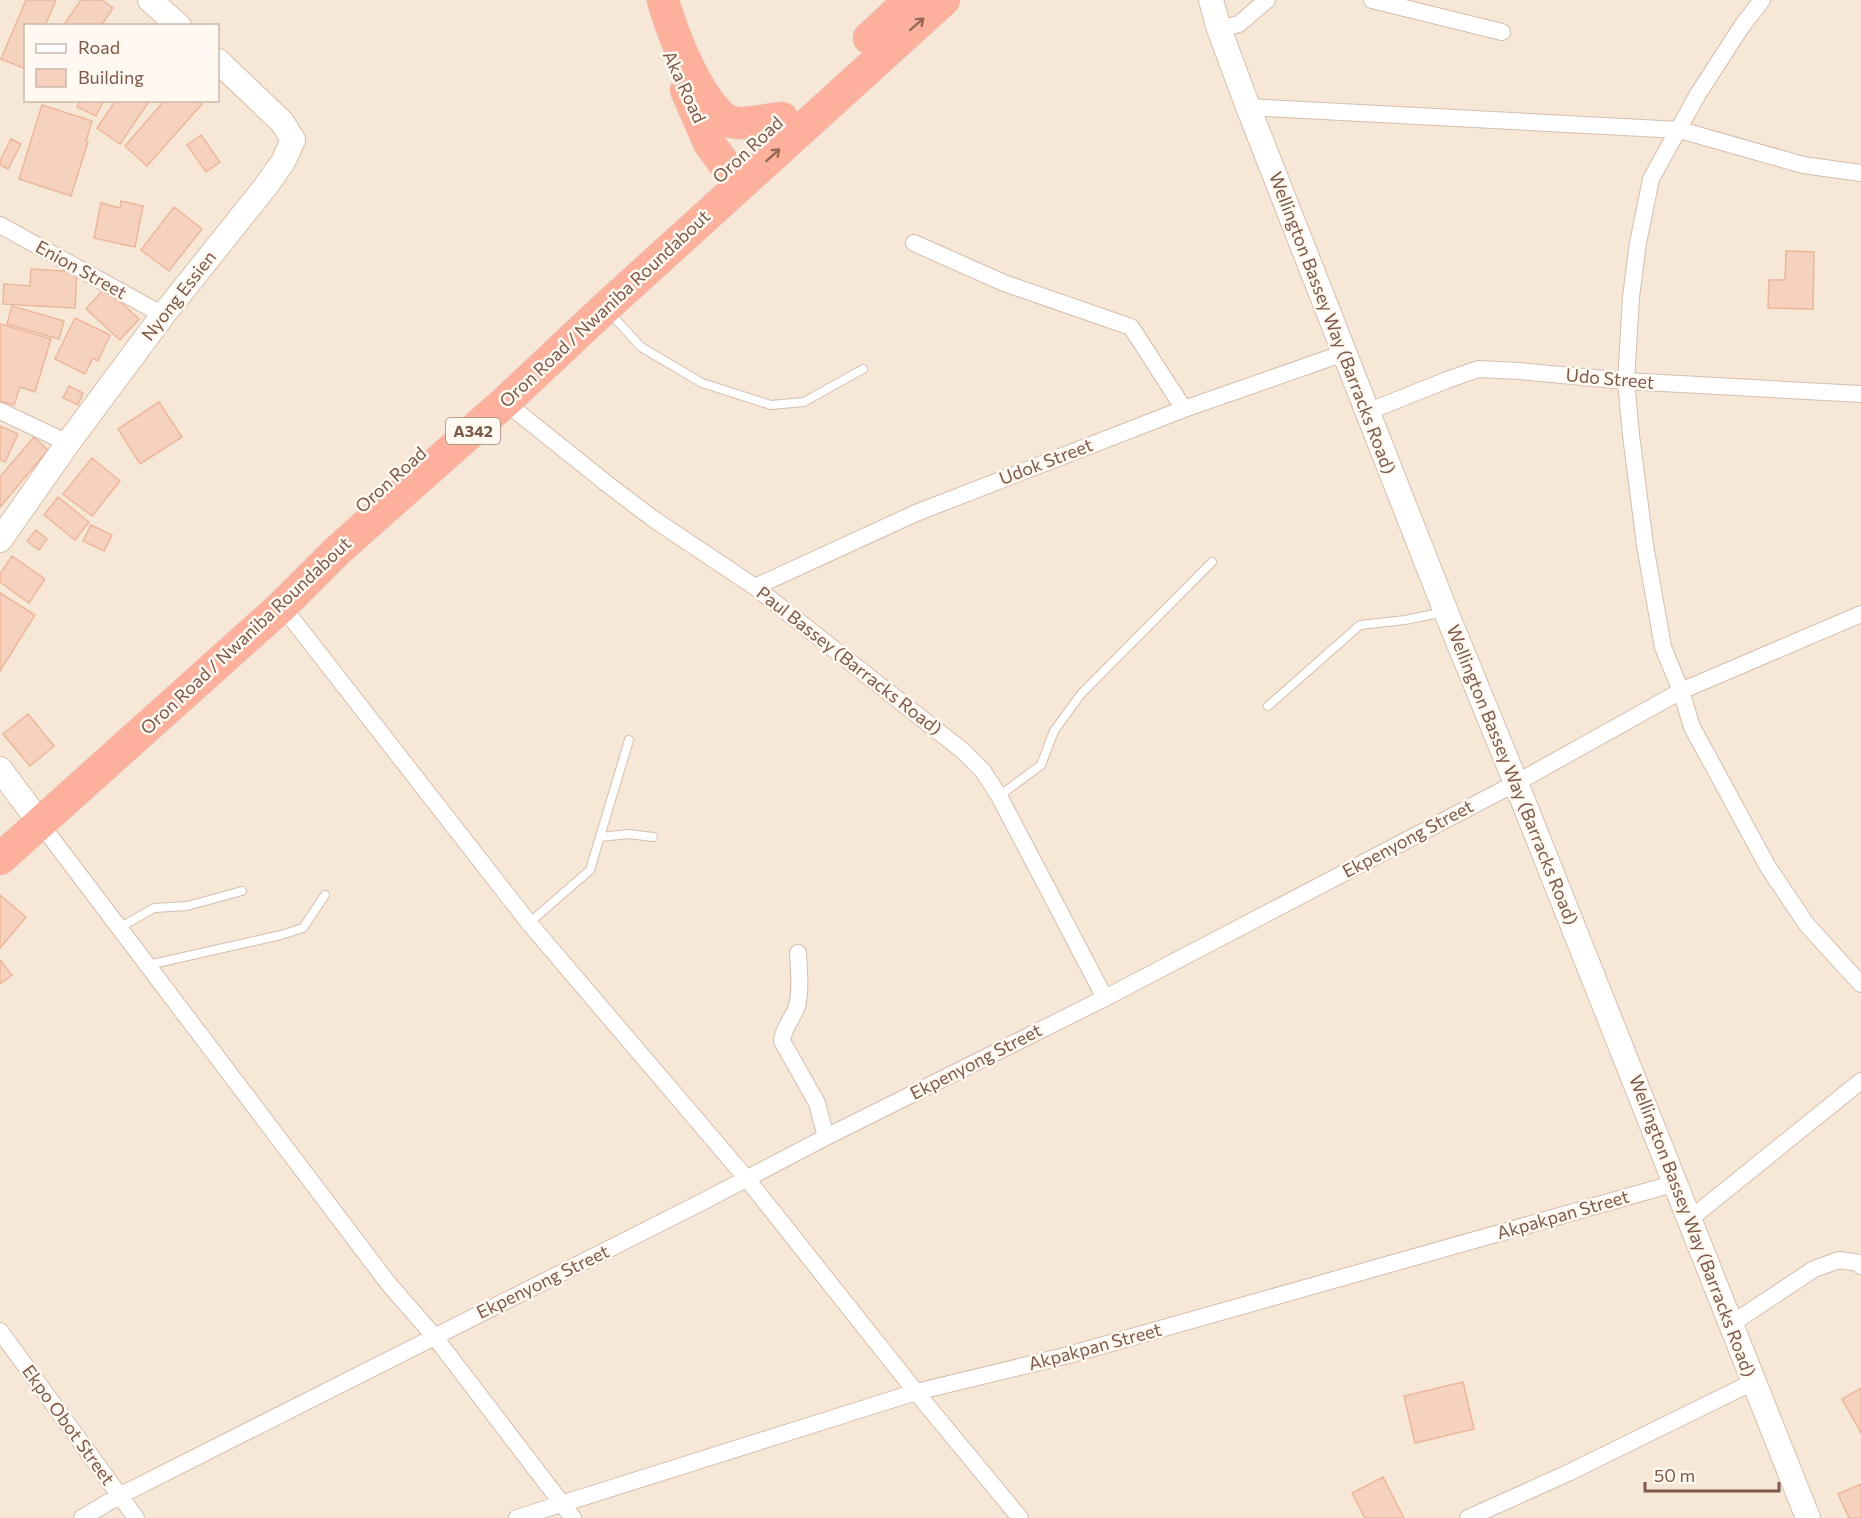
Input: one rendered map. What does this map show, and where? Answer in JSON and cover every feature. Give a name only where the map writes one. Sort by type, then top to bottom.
[{"type":"highway","name":"Aka Road","points":[[651,0],[654,16],[709,144],[728,169]]},
{"type":"highway","points":[[663,0],[679,46],[709,103],[721,116],[735,123],[782,118]]},
{"type":"highway","name":"Oron Road","points":[[0,833],[35,815],[164,687],[631,260],[910,0]]},
{"type":"highway","name":"Oron Road / Nwaniba Roundabout","points":[[0,859],[35,815],[282,606],[338,550],[505,402],[944,0]]},
{"type":"main road","points":[[150,0],[177,24]]},
{"type":"main road","points":[[1200,0],[1220,29]]},
{"type":"main road","points":[[1211,0],[1220,29]]},
{"type":"main road","name":"Wellington Bassey Way (Barracks Road)","points":[[1220,29],[1248,107],[1367,412],[1808,1518]]},
{"type":"main road","name":"Nyong Essien","points":[[0,540],[68,443],[163,315],[283,162],[293,140],[282,122],[219,62]]},
{"type":"main road","points":[[0,769],[35,815]]},
{"type":"street","points":[[1220,29],[1239,24],[1267,0]]},
{"type":"street","points":[[1372,0],[1502,32]]},
{"type":"street","points":[[1762,0],[1742,26],[1698,94],[1651,179],[1638,243],[1631,297],[1626,381],[1630,435],[1645,545],[1663,647],[1681,691],[1692,727],[1768,867],[1807,925],[1861,984]]},
{"type":"street","points":[[1248,107],[1680,130],[1803,165],[1861,173]]},
{"type":"street","name":"Enion Street","points":[[0,225],[163,315]]},
{"type":"street","points":[[914,243],[1004,283],[1131,327],[1184,409]]},
{"type":"street","name":"Udok Street","points":[[755,587],[916,513],[1184,409],[1344,353]]},
{"type":"street","name":"Udo Street","points":[[1367,412],[1478,369],[1626,381],[1861,394]]},
{"type":"street","name":"Paul Bassey (Barracks Road)","points":[[505,402],[652,518],[755,587],[963,751],[983,771],[999,796],[1105,998]]},
{"type":"street","points":[[0,411],[68,443]]},
{"type":"street","points":[[282,606],[529,924],[747,1179],[916,1392],[1020,1518]]},
{"type":"street","name":"Ekpenyong Street","points":[[82,1518],[119,1496],[1105,998],[1516,783],[1681,691],[1861,614]]},
{"type":"street","points":[[35,815],[388,1283],[434,1336],[573,1518]]},
{"type":"street","points":[[798,953],[800,989],[796,1008],[783,1030],[782,1041],[817,1103],[826,1137]]},
{"type":"street","points":[[1690,1219],[1861,1081]]},
{"type":"street","name":"Akpakpan Street","points":[[517,1518],[916,1392],[1065,1356],[1676,1183]]},
{"type":"street","points":[[1731,1324],[1814,1269],[1839,1260],[1859,1263],[1861,1266]]},
{"type":"street","name":"Ekpo Obot Street","points":[[0,1331],[136,1518]]},
{"type":"street","points":[[1468,1518],[1568,1473],[1753,1382]]},
{"type":"lane","points":[[605,308],[641,347],[702,383],[771,405],[804,402],[863,369]]},
{"type":"lane","points":[[999,796],[1041,765],[1054,731],[1081,694],[1212,562]]},
{"type":"lane","points":[[1268,706],[1360,625],[1446,612]]},
{"type":"lane","points":[[529,924],[590,870],[629,740]]},
{"type":"lane","points":[[601,837],[629,834],[653,837]]},
{"type":"lane","points":[[120,928],[154,908],[187,906],[242,891]]},
{"type":"lane","points":[[148,965],[303,928],[325,895]]},
{"type":"shaded area","points":[[0,0],[1861,0],[1861,1518],[0,1518]]},
{"type":"building","points":[[26,0],[56,0],[46,24],[24,24],[24,68],[1,59]]},
{"type":"building","points":[[81,0],[102,0],[113,8],[102,24],[64,24]]},
{"type":"building","points":[[80,102],[103,102],[96,116],[77,107]]},
{"type":"building","points":[[115,102],[149,102],[120,144],[97,128]]},
{"type":"building","points":[[163,102],[200,102],[202,104],[147,166],[125,146]]},
{"type":"building","points":[[42,105],[92,121],[86,141],[88,142],[71,196],[19,179]]},
{"type":"building","points":[[201,135],[220,162],[206,172],[187,145]]},
{"type":"building","points":[[11,139],[21,144],[8,169],[0,165],[0,161]]},
{"type":"building","points":[[121,201],[143,206],[135,247],[94,238],[101,203],[120,208]]},
{"type":"building","points":[[174,207],[202,229],[169,271],[141,250]]},
{"type":"building","points":[[1786,251],[1814,252],[1813,309],[1768,308],[1769,280],[1785,280]]},
{"type":"building","points":[[31,269],[77,272],[75,308],[3,304],[4,284],[30,286]]},
{"type":"building","points":[[105,288],[139,319],[120,340],[86,309]]},
{"type":"building","points":[[12,306],[64,321],[59,339],[7,324]]},
{"type":"building","points":[[75,318],[110,335],[98,361],[93,358],[85,374],[55,359]]},
{"type":"building","points":[[0,324],[51,339],[35,392],[20,387],[14,405],[0,401]]},
{"type":"building","points":[[69,386],[83,393],[78,405],[63,398]]},
{"type":"building","points":[[159,402],[182,437],[140,464],[118,429]]},
{"type":"building","points":[[0,426],[18,434],[5,462],[0,460]]},
{"type":"building","points":[[34,437],[48,450],[0,507],[0,477]]},
{"type":"building","points":[[92,458],[120,481],[92,516],[63,494]]},
{"type":"building","points":[[58,497],[89,522],[75,540],[44,515]]},
{"type":"building","points":[[91,525],[112,535],[104,551],[83,541]]},
{"type":"building","points":[[36,530],[47,539],[39,550],[27,541]]},
{"type":"building","points":[[12,556],[45,579],[29,603],[0,582],[0,574]]},
{"type":"building","points":[[0,593],[35,615],[0,671]]},
{"type":"building","points":[[28,714],[54,746],[30,766],[3,734]]},
{"type":"building","points":[[0,895],[26,917],[0,948]]},
{"type":"building","points":[[0,960],[12,975],[0,984]]},
{"type":"building","points":[[1463,1382],[1474,1429],[1415,1443],[1404,1396]]},
{"type":"building","points":[[1861,1388],[1861,1433],[1842,1399]]},
{"type":"building","points":[[1383,1477],[1404,1518],[1365,1518],[1352,1493]]},
{"type":"building","points":[[1861,1484],[1861,1518],[1849,1518],[1838,1494]]}]
